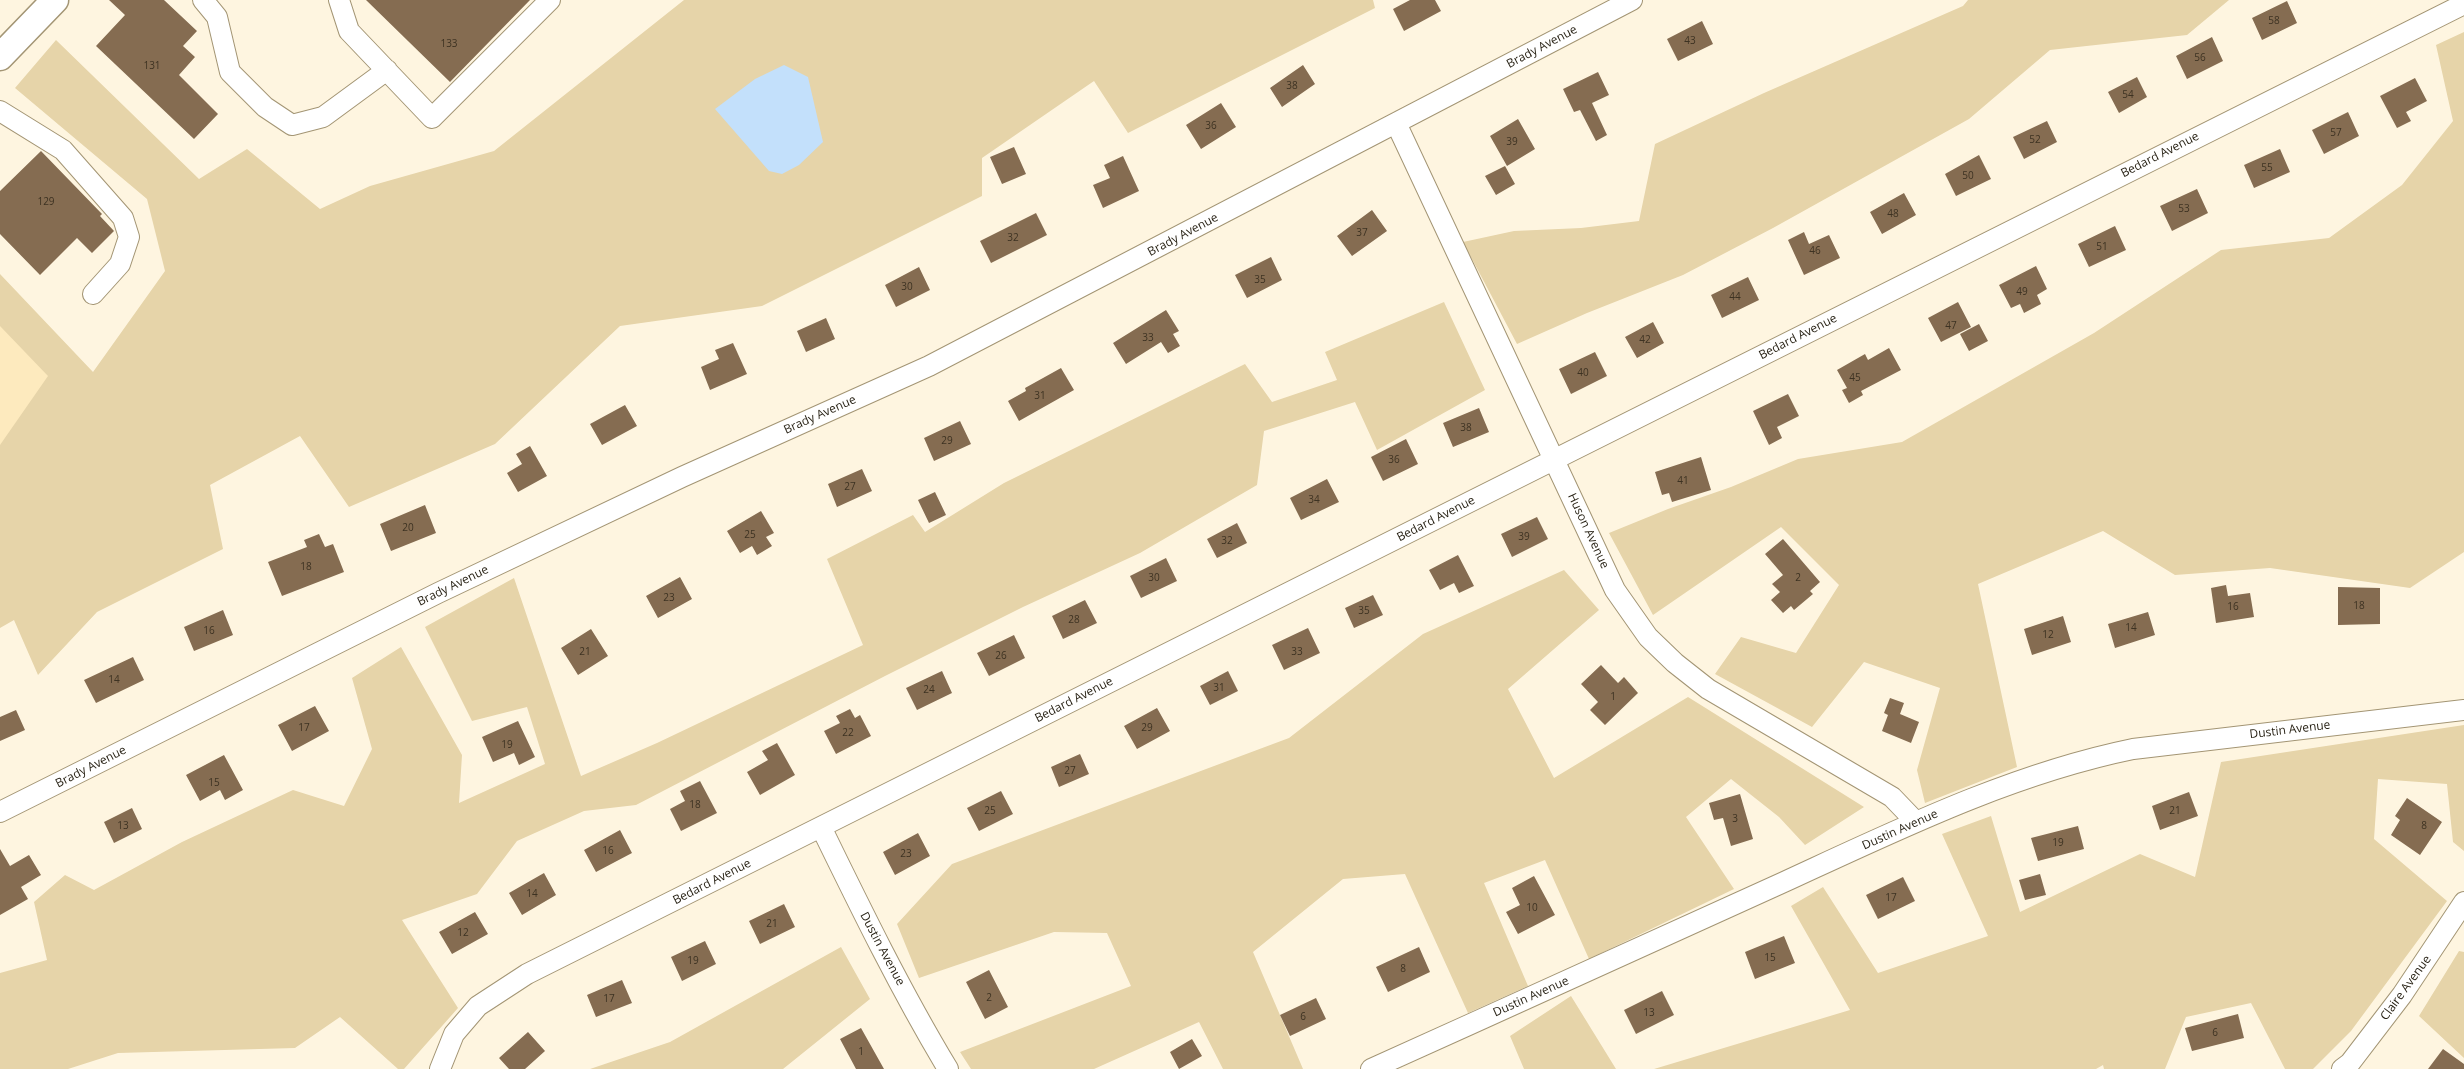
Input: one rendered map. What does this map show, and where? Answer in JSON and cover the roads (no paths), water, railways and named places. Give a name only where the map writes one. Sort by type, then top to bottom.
[{"type":"main road","points":[[0,57],[55,0]]},
{"type":"street","points":[[203,0],[217,17],[230,72],[265,107],[292,125],[323,117],[387,70]]},
{"type":"street","points":[[339,0],[349,31],[432,118],[550,0]]},
{"type":"street","name":"Brady Avenue","points":[[0,812],[438,593],[682,478],[929,366],[1632,0]]},
{"type":"street","name":"Bedard Avenue","points":[[440,1069],[454,1034],[478,1006],[501,990],[821,827],[2464,4]]},
{"type":"street","points":[[0,111],[63,150],[123,218],[129,236],[120,264],[93,294]]},
{"type":"street","name":"Huson Avenue","points":[[1396,124],[1615,590],[1648,637],[1675,664],[1708,689],[1892,796],[1916,822]]},
{"type":"street","name":"Dustin Avenue","points":[[1372,1069],[1916,822],[2036,774],[2098,756],[2133,749],[2464,710]]},
{"type":"street","name":"Dustin Avenue","points":[[821,827],[870,929],[948,1069]]},
{"type":"street","name":"Claire Avenue","points":[[2342,1069],[2350,1063],[2402,996],[2462,912]]},
{"type":"water","points":[[784,65],[808,77],[823,142],[799,165],[782,174],[769,171],[715,109],[755,79]]}]
